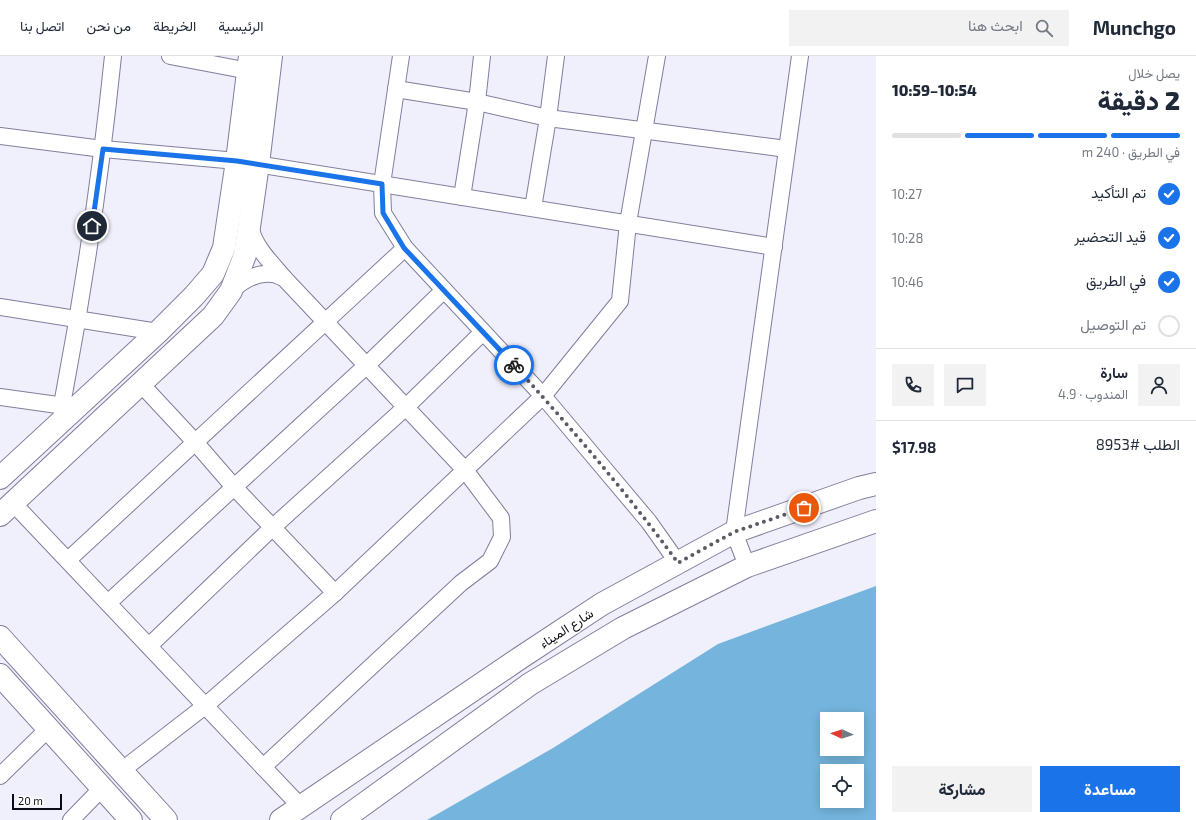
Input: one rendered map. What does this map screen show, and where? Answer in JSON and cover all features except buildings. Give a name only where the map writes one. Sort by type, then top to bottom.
[{"type":"main road","points":[[7,509],[213,316],[231,291],[245,255],[271,56]]},
{"type":"main road","points":[[0,478],[69,406],[158,332],[194,296],[212,274],[224,248],[237,161],[249,63]]},
{"type":"main road","name":"شارع الميناء","points":[[281,820],[602,604],[734,532],[859,488],[876,484]]},
{"type":"main road","points":[[342,820],[530,684],[623,628],[747,566],[876,521]]},
{"type":"main road","points":[[0,637],[166,820]]},
{"type":"main road","points":[[0,675],[131,820]]},
{"type":"street","points":[[0,397],[69,406],[78,319],[103,149],[113,56]]},
{"type":"street","points":[[170,56],[249,63]]},
{"type":"street","points":[[401,56],[382,184],[383,213],[404,248],[542,396],[649,522],[678,563]]},
{"type":"street","points":[[462,197],[477,102],[482,56]]},
{"type":"street","points":[[533,208],[548,118],[556,56]]},
{"type":"street","points":[[121,771],[205,706],[334,593],[465,470],[542,396],[620,302],[628,223],[657,56]]},
{"type":"street","points":[[747,566],[734,532],[800,56]]},
{"type":"street","points":[[396,90],[477,102],[548,118],[787,149]]},
{"type":"street","points":[[0,136],[103,149],[237,161],[774,246]]},
{"type":"street","points":[[249,224],[257,247],[284,278],[465,470],[501,518],[502,537],[490,561],[461,583],[263,767]]},
{"type":"street","points":[[68,560],[404,248]]},
{"type":"street","points":[[231,291],[241,282],[260,275],[272,274],[284,278]]},
{"type":"street","points":[[108,603],[366,365],[444,290]]},
{"type":"street","points":[[0,307],[158,332]]},
{"type":"street","points":[[149,646],[273,527],[406,407],[483,332]]},
{"type":"street","points":[[141,384],[195,442],[234,487],[334,593]]},
{"type":"street","points":[[7,509],[68,560],[301,807]]},
{"type":"street","points":[[0,776],[48,729]]},
{"type":"street","points":[[71,820],[102,788]]},
{"type":"water","points":[[876,586],[876,820],[427,820],[553,748],[718,644]]},
{"type":"way so far","points":[[514,365],[649,522],[678,563],[734,532],[804,508]]},
{"type":"route","points":[[92,226],[103,149],[237,161],[382,184],[383,213],[404,248],[514,365]]}]
